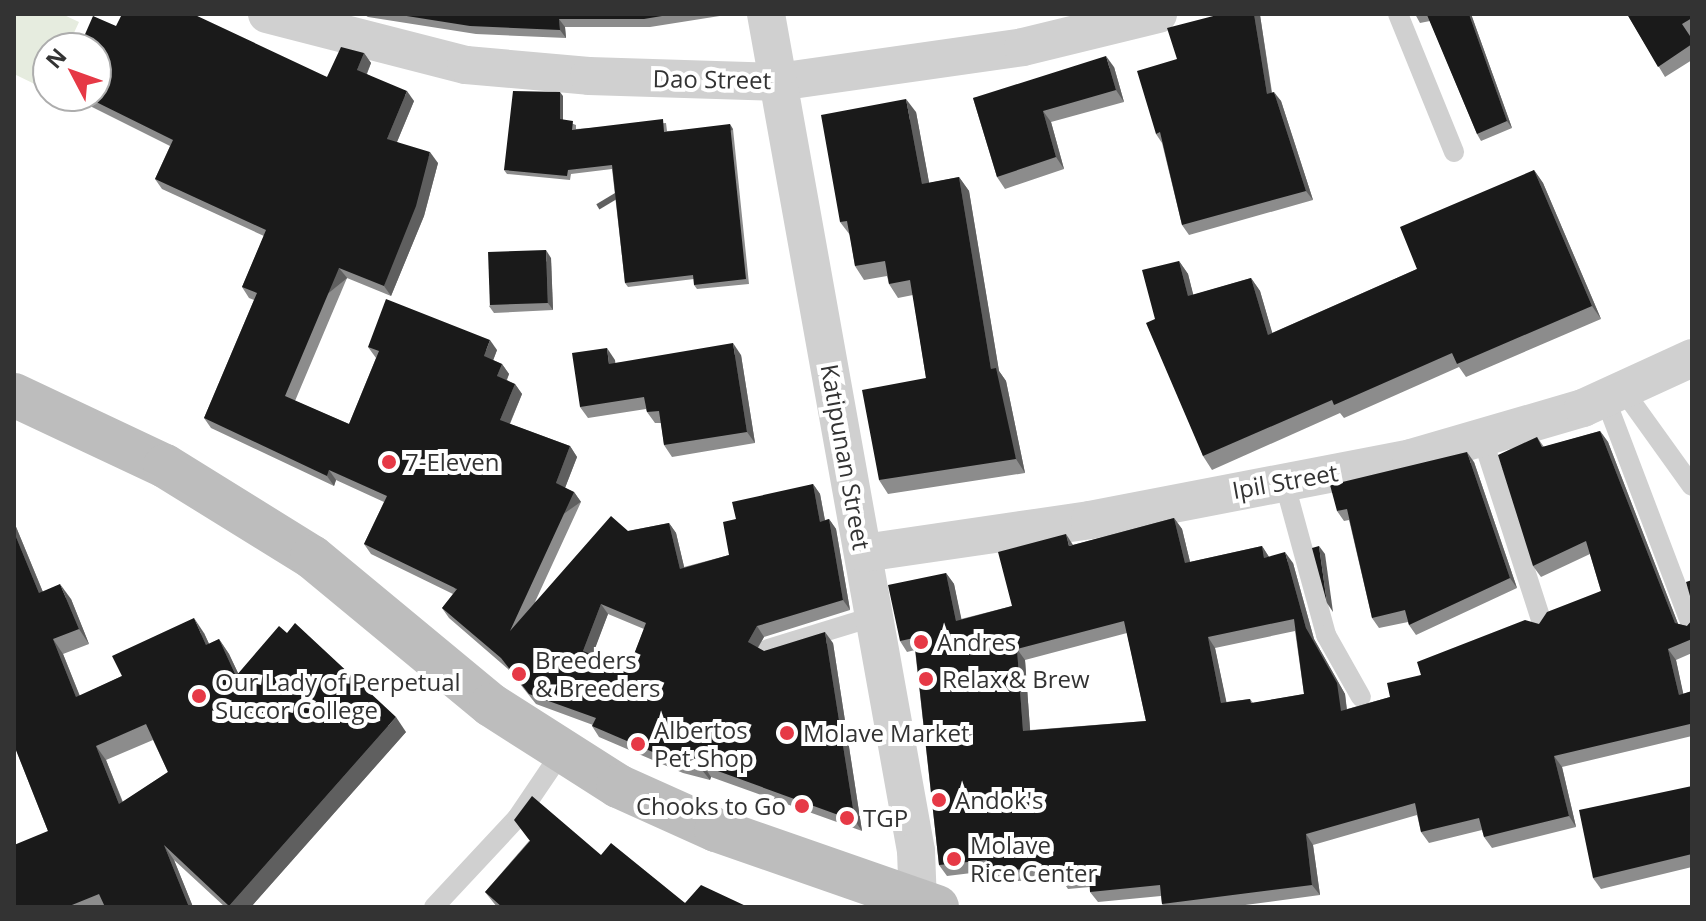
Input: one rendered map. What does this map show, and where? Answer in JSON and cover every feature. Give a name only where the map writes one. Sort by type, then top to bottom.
[{"type":"main road","points":[[14,395],[165,466],[305,552],[491,705],[561,753],[618,786],[716,830],[928,904]]},
{"type":"street","name":"Dao Street","points":[[267,14],[466,65],[589,76],[778,82],[1023,47],[1158,14]]},
{"type":"street","name":"Katipunan Street","points":[[766,14],[928,904]]},
{"type":"street","name":"Ipil Street","points":[[864,553],[1090,520],[1411,458],[1614,394],[1692,358]]},
{"type":"lane","points":[[1398,14],[1454,152]]},
{"type":"lane","points":[[1614,394],[1692,486]]},
{"type":"lane","points":[[1614,394],[1691,624]]},
{"type":"lane","points":[[1482,437],[1542,623]]},
{"type":"lane","points":[[1284,481],[1326,635],[1361,697]]},
{"type":"lane","points":[[768,649],[875,616]]},
{"type":"lane","points":[[434,907],[517,818],[561,753]]},
{"type":"shaded area","points":[[14,14],[62,14],[79,22],[74,32],[32,32],[32,83],[14,74]]},
{"type":"building","points":[[122,14],[193,14],[327,77],[341,47],[364,53],[357,70],[407,91],[387,139],[430,152],[416,206],[384,286],[339,268],[285,396],[349,424],[379,351],[368,347],[386,299],[490,340],[484,356],[502,364],[497,376],[515,384],[500,420],[570,446],[556,483],[574,492],[510,631],[611,516],[628,531],[669,523],[680,569],[729,555],[723,522],[736,519],[732,502],[813,484],[820,522],[829,519],[843,600],[757,626],[748,642],[764,651],[825,632],[855,821],[704,766],[702,770],[676,762],[592,726],[596,718],[529,694],[501,658],[442,608],[457,589],[364,544],[387,496],[329,470],[327,476],[204,418],[257,293],[242,287],[266,230],[155,179],[173,140],[112,110],[112,32],[86,32],[93,16],[116,26]],"holes":[[[601,604],[646,623],[628,670],[583,651]]]},
{"type":"building","points":[[394,14],[674,14],[644,19],[559,19],[560,30],[470,26]]},
{"type":"building","points":[[1221,14],[1254,14],[1267,94],[1274,92],[1306,191],[1182,225],[1160,132],[1156,134],[1137,71],[1177,59],[1167,28]]},
{"type":"building","points":[[1415,14],[1469,14],[1507,121],[1477,134],[1427,15]]},
{"type":"building","points":[[1627,14],[1692,14],[1692,18],[1682,24],[1692,44],[1658,67]]},
{"type":"building","points":[[1106,56],[1116,90],[1043,111],[1056,157],[997,177],[973,98]]},
{"type":"building","points":[[513,91],[560,92],[560,119],[573,121],[572,130],[663,119],[664,132],[730,124],[746,279],[694,285],[693,275],[625,283],[612,165],[568,170],[567,176],[504,170]]},
{"type":"building","points":[[906,99],[922,184],[959,177],[991,369],[996,368],[1016,459],[879,480],[862,390],[926,378],[910,280],[889,284],[885,261],[855,266],[847,221],[840,222],[821,115]]},
{"type":"building","points":[[1534,170],[1592,306],[1457,364],[1452,353],[1334,405],[1332,400],[1203,456],[1146,323],[1155,319],[1142,270],[1179,261],[1188,296],[1251,278],[1268,335],[1417,269],[1400,227]]},
{"type":"building","points":[[546,250],[548,303],[490,305],[488,252]]},
{"type":"building","points":[[733,343],[747,432],[664,445],[659,411],[647,412],[644,397],[580,407],[572,353],[607,348],[609,364]]},
{"type":"building","points":[[1600,431],[1675,623],[1687,626],[1692,620],[1692,639],[1668,649],[1679,695],[1692,691],[1692,732],[1690,724],[1554,756],[1569,816],[1484,837],[1479,818],[1421,832],[1415,803],[1306,834],[1312,885],[1162,904],[1160,885],[1090,892],[1089,876],[1060,879],[1059,865],[988,873],[987,860],[939,865],[914,638],[900,641],[888,585],[946,573],[956,621],[1012,606],[998,552],[1066,534],[1069,546],[1174,518],[1185,563],[1262,546],[1264,558],[1285,552],[1306,628],[1337,683],[1341,711],[1390,697],[1387,683],[1421,675],[1417,662],[1525,620],[1539,624],[1547,612],[1601,591],[1586,541],[1533,566],[1498,455],[1537,437],[1542,447]],"holes":[[[1294,619],[1304,694],[1251,703],[1250,699],[1221,703],[1208,637]],[[1124,621],[1146,721],[1023,731],[1017,649]]]},
{"type":"building","points":[[1467,452],[1510,578],[1409,625],[1405,610],[1372,618],[1347,509],[1337,511],[1330,485]]},
{"type":"building","name":"Our Lady of Perpetual Succor College","points":[[14,532],[39,593],[60,584],[79,629],[53,639],[76,697],[122,676],[112,656],[194,618],[206,645],[219,639],[236,676],[279,626],[287,633],[295,623],[396,717],[229,906],[164,845],[189,907],[105,907],[99,894],[67,907],[14,907],[14,845],[48,831],[14,745]],"holes":[[[146,724],[168,772],[119,804],[96,746]]]},
{"type":"building","points":[[1319,546],[1327,603],[1312,548]]},
{"type":"building","points":[[1692,580],[1692,603],[1686,582]]},
{"type":"building","points":[[1692,786],[1692,854],[1593,878],[1579,810]]},
{"type":"building","points":[[532,796],[601,855],[611,843],[685,903],[701,885],[748,907],[502,907],[485,892],[530,841],[514,820]]},
{"type":"place","name":"7-Eleven","points":[[389,462]]},
{"type":"place","name":"Andres","points":[[921,642]]},
{"type":"place","name":"Breeders & Breeders","points":[[519,674]]},
{"type":"place","name":"Relax & Brew","points":[[926,679]]},
{"type":"place","name":"Our Lady of Perpetual Succor College","points":[[199,696]]},
{"type":"place","name":"Molave Market","points":[[787,733]]},
{"type":"place","name":"Albertos Pet Shop","points":[[638,744]]},
{"type":"place","name":"Andok's","points":[[939,800]]},
{"type":"place","name":"Chooks to Go","points":[[802,806]]},
{"type":"place","name":"TGP","points":[[847,818]]},
{"type":"place","name":"Molave Rice Center","points":[[954,859]]}]
